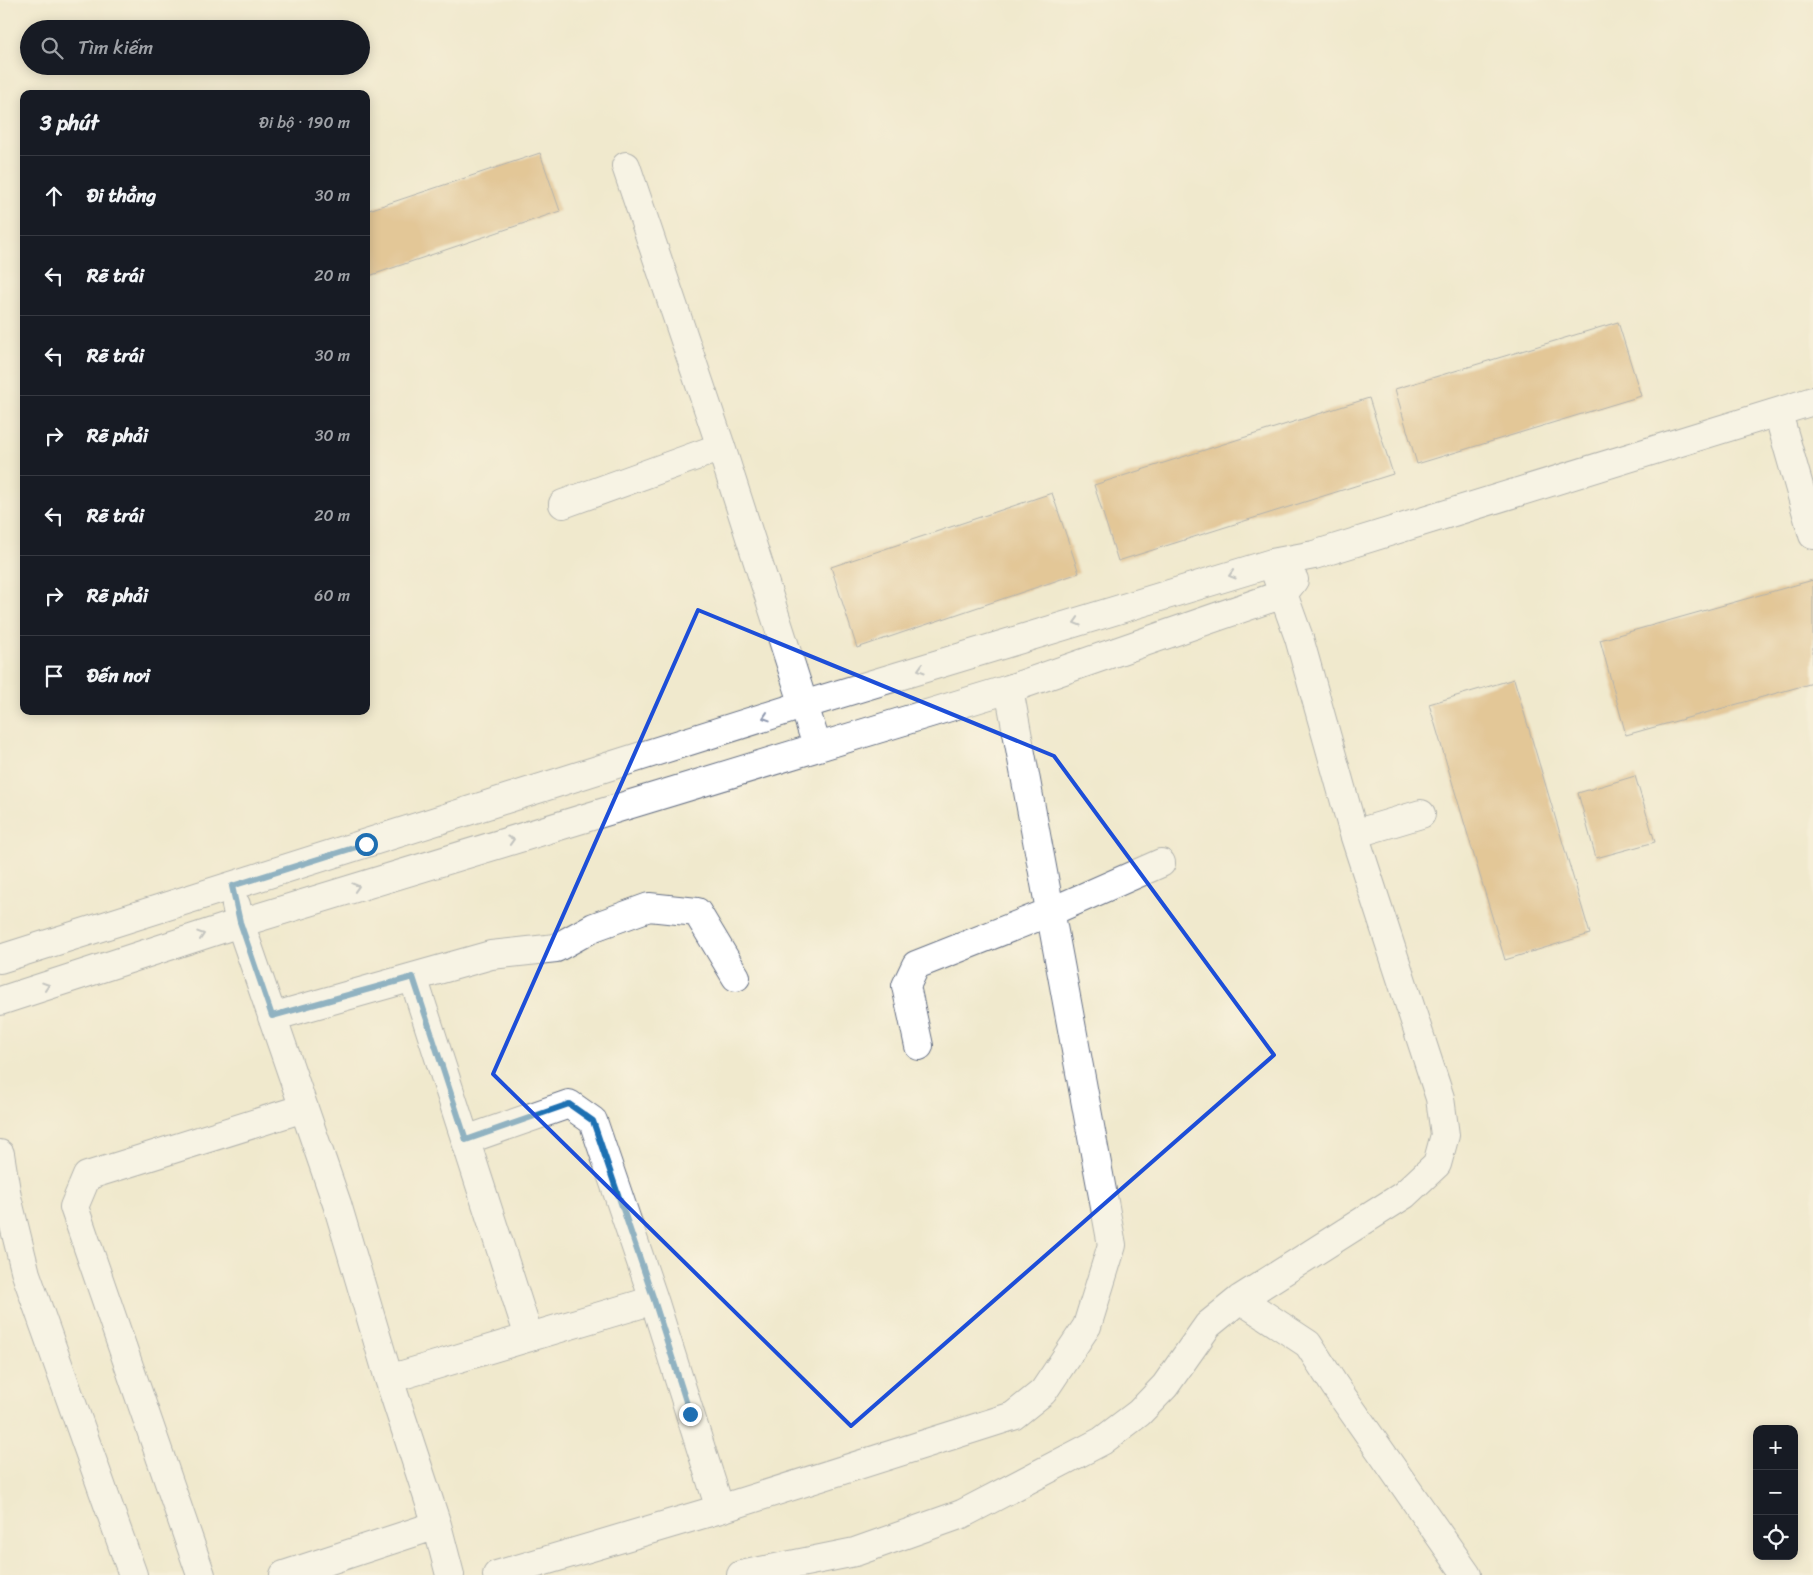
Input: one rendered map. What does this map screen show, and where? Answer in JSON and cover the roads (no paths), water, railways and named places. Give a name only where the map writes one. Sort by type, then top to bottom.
[{"type":"street","points":[[626,166],[721,446],[817,746]]},
{"type":"street","points":[[0,959],[803,705],[1272,563],[1314,555],[1778,414],[1813,401]]},
{"type":"street","points":[[1778,414],[1813,535]]},
{"type":"street","points":[[563,504],[721,446]]},
{"type":"street","points":[[0,1001],[240,922],[1009,689],[1283,594],[1314,555]]},
{"type":"street","points":[[741,1575],[855,1552],[962,1514],[1102,1441],[1139,1413],[1165,1386],[1208,1324],[1240,1299],[1404,1195],[1437,1164],[1445,1135],[1440,1098],[1354,834],[1299,638],[1272,563]]},
{"type":"street","points":[[497,1575],[720,1509],[1013,1416],[1042,1392],[1087,1326],[1112,1245],[1009,689]]},
{"type":"street","points":[[1354,834],[1421,814]]},
{"type":"street","points":[[919,1046],[906,986],[916,965],[1050,912],[1162,863]]},
{"type":"street","points":[[232,886],[240,922],[337,1204],[389,1379],[437,1525],[450,1575]]},
{"type":"street","points":[[272,1016],[491,955],[556,948],[594,927],[649,908],[697,912],[736,977]]},
{"type":"street","points":[[413,977],[530,1337]]},
{"type":"street","points":[[466,1140],[569,1104],[593,1121],[654,1300],[720,1509]]},
{"type":"street","points":[[201,1575],[74,1207],[87,1176],[304,1108]]},
{"type":"street","points":[[0,1154],[26,1274],[133,1575]]},
{"type":"street","points":[[1240,1299],[1308,1344],[1335,1386],[1467,1575]]},
{"type":"street","points":[[389,1379],[654,1300]]},
{"type":"street","points":[[284,1575],[437,1525]]}]
